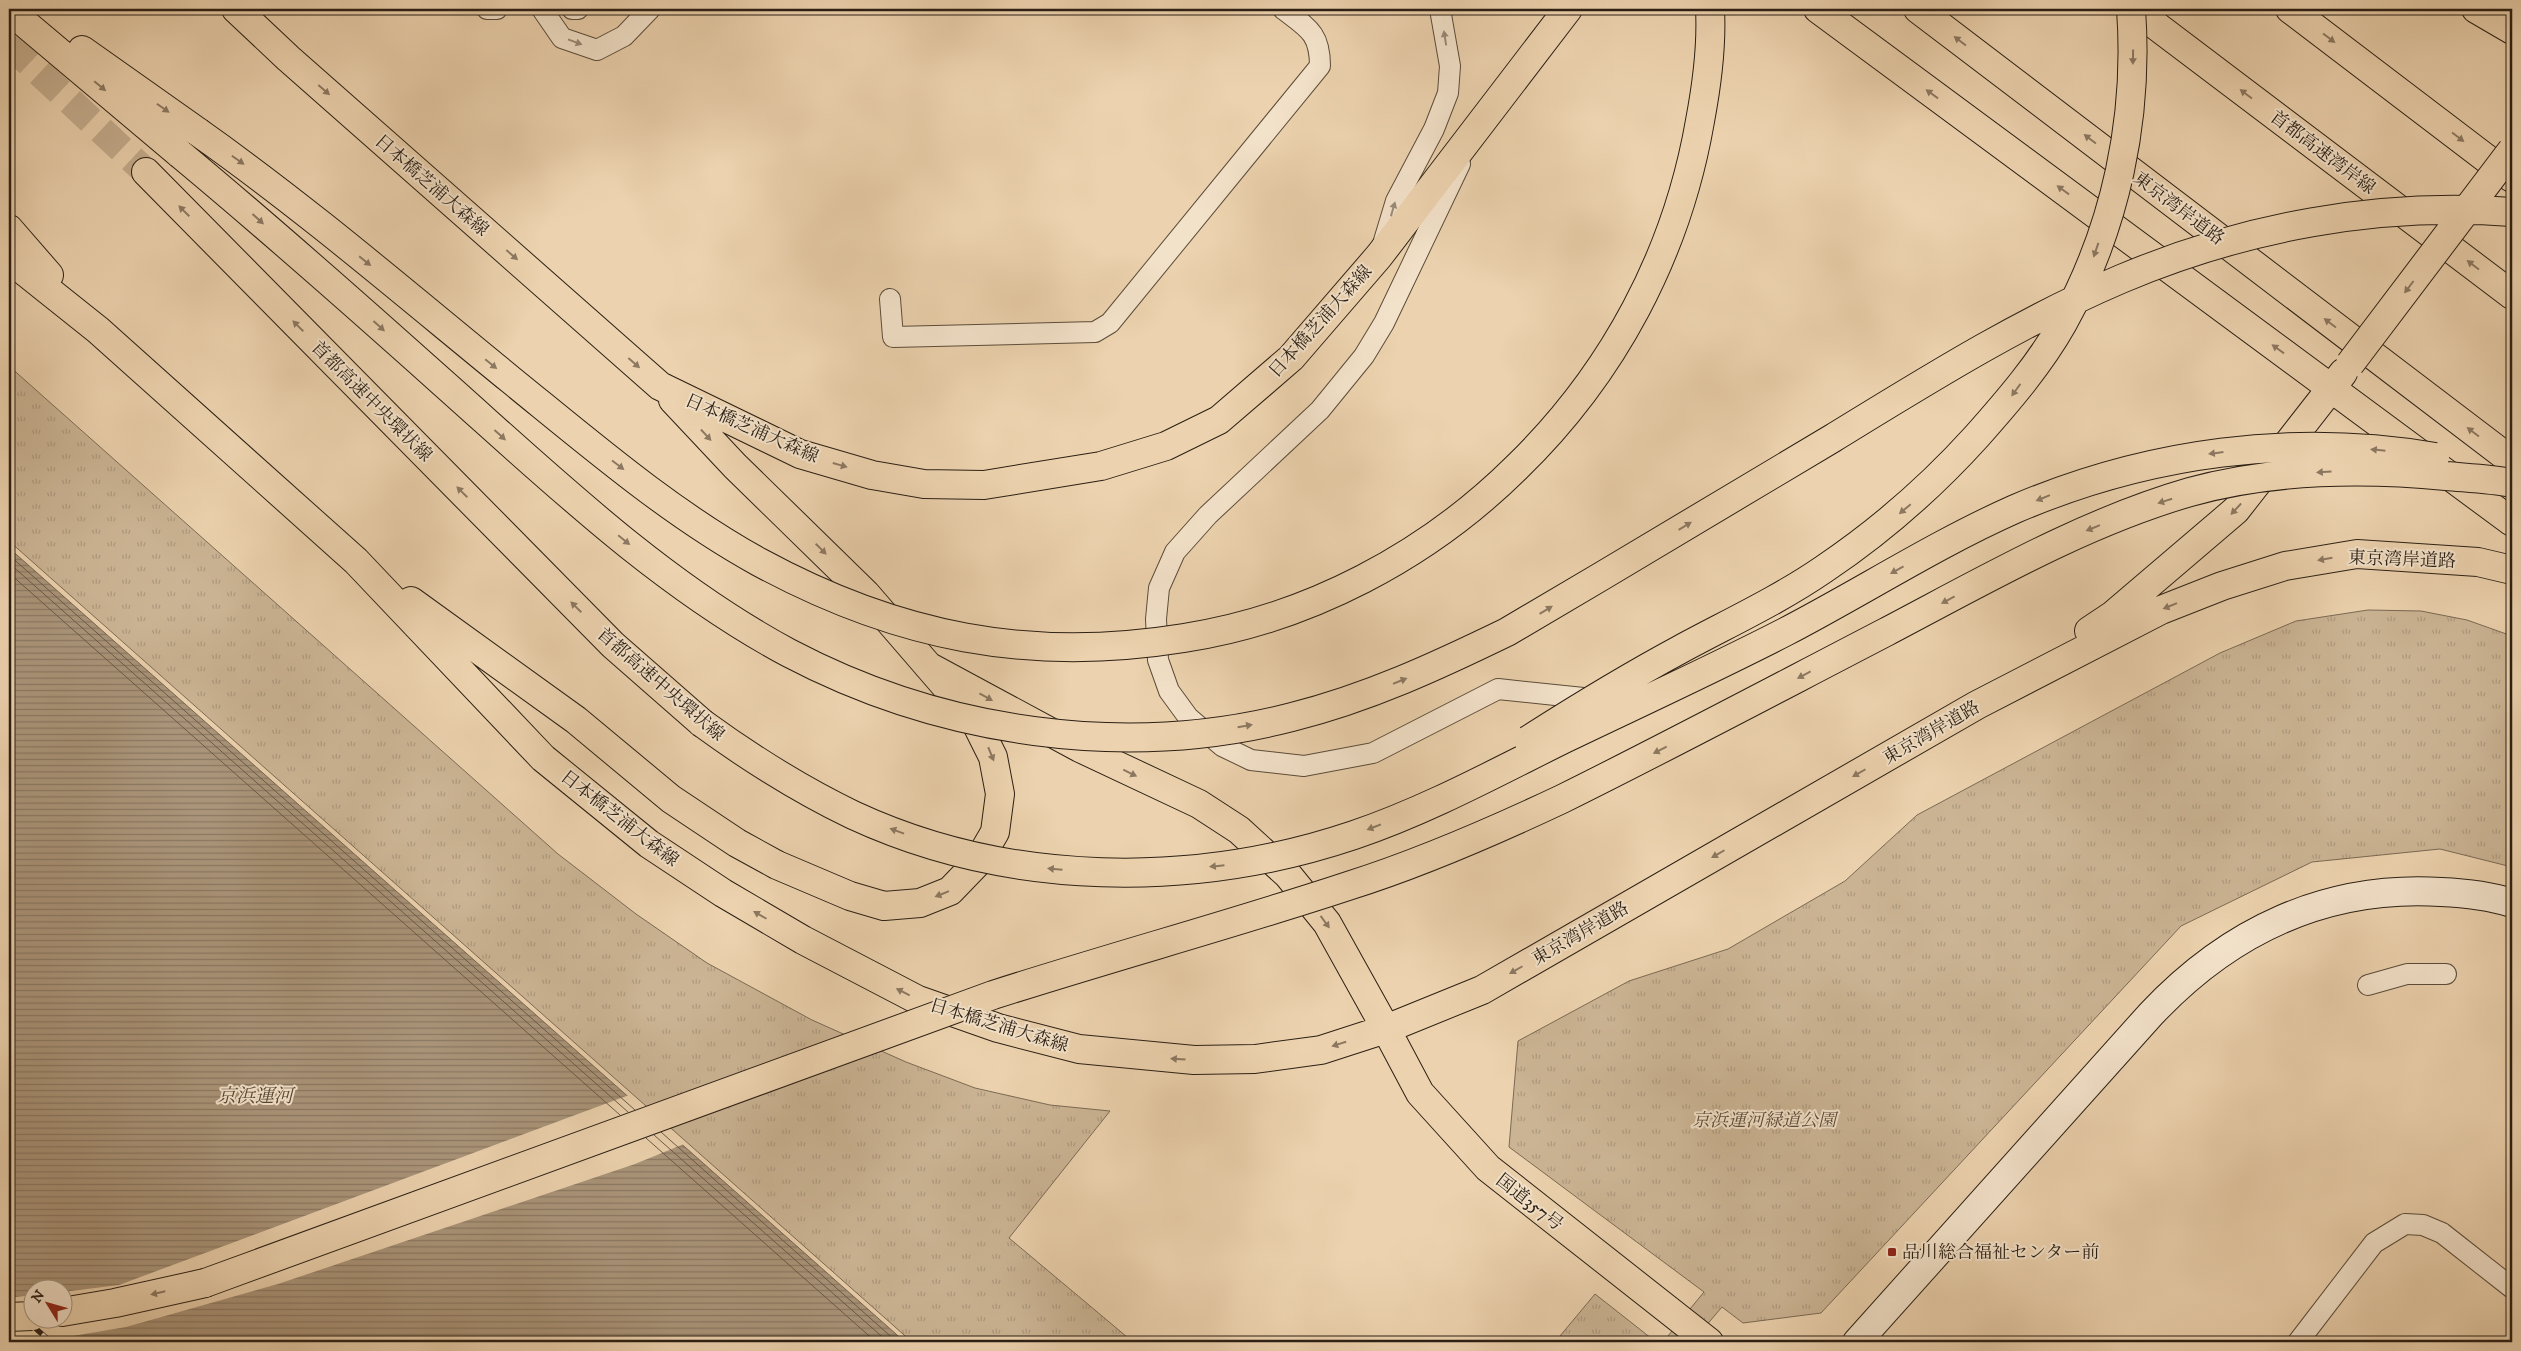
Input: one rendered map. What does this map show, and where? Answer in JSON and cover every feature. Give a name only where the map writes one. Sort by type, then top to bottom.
[{"type":"main road","points":[[24,9],[255,173],[600,452],[694,521],[756,560],[817,591],[880,616],[943,634],[1011,646],[1079,649],[1142,645],[1205,635],[1263,620],[1323,598],[1382,569],[1435,537],[1486,498],[1537,448],[1581,396],[1619,339],[1654,276],[1678,211],[1695,151],[1706,88],[1711,27],[1710,9]]},
{"type":"main road","points":[[222,9],[288,58]]},
{"type":"main road","name":"日本橋芝浦大森線","points":[[236,9],[288,58],[660,386],[800,454],[872,475],[924,484],[984,485],[1041,478],[1101,466],[1166,446],[1218,420],[1291,358],[1379,256],[1568,9]]},
{"type":"main road","points":[[1818,9],[2512,522]]},
{"type":"main road","name":"東京湾岸道路","points":[[1918,9],[2512,461]]},
{"type":"main road","points":[[1419,809],[1593,698],[1762,606],[1822,571],[1872,536],[1920,496],[2010,399],[2062,324],[2089,272],[2109,215],[2124,153],[2132,98],[2132,9]]},
{"type":"main road","name":"首都高速湾岸線","points":[[2132,9],[2512,295]]},
{"type":"main road","points":[[2290,9],[2512,178]]},
{"type":"main road","points":[[2476,9],[2512,30]]},
{"type":"main road","points":[[9,10],[245,208],[570,496],[659,568],[722,612],[789,653],[858,685],[924,708],[996,726],[1069,736],[1144,737],[1213,732],[1288,718],[1356,699],[1432,669],[1507,632],[1994,342],[2120,279],[2188,254],[2259,233],[2332,218],[2406,210],[2472,209],[2512,212]]},
{"type":"main road","points":[[1977,705],[2113,615],[2236,510],[2332,388],[2512,150]]},
{"type":"main road","name":"首都高速中央環状線","points":[[146,172],[613,645],[702,723],[780,776],[858,817],[915,838],[974,856],[1036,867],[1099,872],[1163,872],[1228,865],[1290,853],[1336,840],[1419,809]]},
{"type":"main road","points":[[9,229],[98,330]]},
{"type":"main road","name":"日本橋芝浦大森線","points":[[9,259],[98,330],[356,561],[543,758],[649,844],[723,893],[804,940],[918,1000],[998,1028],[1079,1049],[1194,1060],[1255,1059],[1321,1050],[1386,1029]]},
{"type":"main road","points":[[356,561],[576,720],[672,799],[737,842],[777,865],[832,888],[884,906],[920,903],[950,891],[977,864],[995,832],[1000,794],[993,757],[974,719],[866,594],[735,466],[660,386]]},
{"type":"main road","points":[[1419,809],[1786,632],[1949,542],[2013,510],[2068,488],[2128,469],[2188,456],[2245,449],[2306,446],[2360,448],[2428,456],[2481,465],[2512,474]]},
{"type":"main road","points":[[72,1310],[115,1303],[206,1282],[993,995],[1090,963],[1348,886],[1418,862],[1487,834],[1562,800],[2027,558],[2138,509],[2191,492],[2235,482],[2306,473],[2352,470],[2405,472],[2512,484]]},
{"type":"main road","name":"東京湾岸道路","points":[[1386,1029],[1482,990],[1977,705],[2161,610],[2222,586],[2284,566],[2357,554],[2478,562],[2512,570]]},
{"type":"main road","name":"国道357号","points":[[928,666],[1080,748],[1199,804],[1239,830],[1288,875],[1327,923],[1420,1093],[1488,1168],[1710,1342]]},
{"type":"main road","points":[[9,1317],[22,1316]]},
{"type":"street","points":[[1857,1342],[2162,1002],[2191,975],[2220,952],[2280,919],[2328,903],[2367,895],[2430,891],[2477,896],[2512,903]]},
{"type":"lane","points":[[487,9],[497,9]]},
{"type":"lane","points":[[542,9],[562,38],[596,50],[624,36],[650,9]]},
{"type":"lane","points":[[572,9],[578,9]]},
{"type":"lane","points":[[890,299],[893,336],[1095,332],[1110,323],[1320,66],[1320,47],[1309,29],[1283,9]]},
{"type":"lane","points":[[1379,256],[1396,201],[1434,129],[1448,92],[1450,66],[1440,9]]},
{"type":"lane","points":[[1476,129],[1384,323],[1364,356],[1320,410],[1208,515],[1176,552],[1159,588],[1156,619],[1158,660],[1169,691],[1188,717],[1222,746],[1251,760],[1304,766],[1373,753],[1498,689],[1593,698]]},
{"type":"lane","points":[[2368,985],[2407,974],[2446,974]]},
{"type":"lane","points":[[2298,1342],[2374,1243],[2405,1224],[2423,1225],[2442,1233],[2512,1288]]},
{"type":"green space","points":[[9,366],[558,854],[636,914],[707,963],[812,1020],[906,1062],[975,1088],[1050,1105],[1110,1111],[1009,1238],[1133,1342],[912,1342],[9,541]]},
{"type":"green space","name":"京浜運河緑道公園","points":[[2368,610],[2421,611],[2467,620],[2512,636],[2512,867],[2440,849],[2312,862],[2181,926],[1821,1313],[1743,1323],[1722,1307],[1692,1342],[1663,1342],[1704,1292],[1509,1147],[1518,1041],[1629,981],[1728,949],[1845,881],[1917,815],[2220,653],[2296,621]]},
{"type":"green space","points":[[1595,1294],[1656,1342],[1555,1342]]},
{"type":"water","name":"京浜運河","points":[[9,548],[905,1342],[9,1342]]},
{"type":"pier","points":[[629,1095],[684,1144],[635,1164],[278,1284],[126,1327],[61,1338],[9,1342],[9,1298],[22,1296],[22,1328],[72,1328],[72,1291],[119,1285]]},
{"type":"tunnel","points":[[9,44],[146,172]]},
{"type":"railway","points":[[9,1305],[51,1342]]},
{"type":"place","name":"品川総合福祉センター前","points":[[1892,1252]]}]
